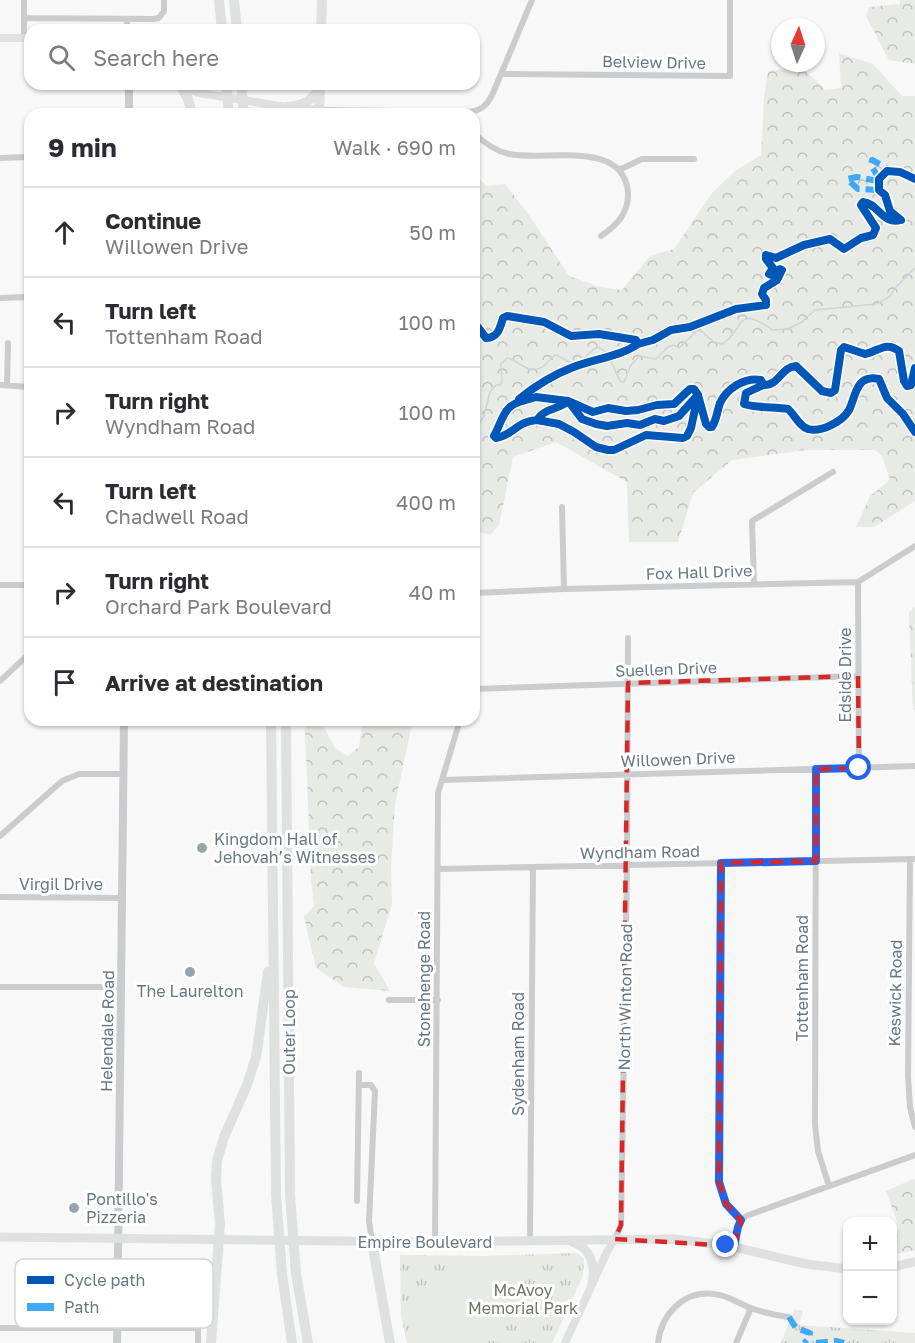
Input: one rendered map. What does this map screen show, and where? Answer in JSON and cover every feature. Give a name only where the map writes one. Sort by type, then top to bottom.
[{"type":"highway","points":[[219,0],[221,24]]},
{"type":"highway","points":[[236,0],[237,24]]},
{"type":"highway","points":[[321,0],[321,24]]},
{"type":"highway","points":[[181,90],[188,99],[190,108]]},
{"type":"highway","points":[[227,90],[228,108]]},
{"type":"highway","points":[[242,90],[243,108]]},
{"type":"highway","points":[[292,108],[309,101],[318,90]]},
{"type":"highway","points":[[319,108],[320,90]]},
{"type":"highway","name":"Outer Loop","points":[[271,726],[277,1210],[282,1274],[292,1343]]},
{"type":"highway","name":"Outer Loop","points":[[286,726],[291,1210],[296,1274],[310,1343]]},
{"type":"highway","points":[[213,1318],[220,1216],[216,1179],[218,1157],[256,1057],[273,930]]},
{"type":"highway","points":[[372,1242],[388,1343]]},
{"type":"highway","points":[[211,1343],[212,1328]]},
{"type":"main road","points":[[0,38],[24,38]]},
{"type":"main road","points":[[191,90],[268,104],[278,108]]},
{"type":"main road","name":"Empire Boulevard","points":[[0,1237],[372,1242],[685,1240],[734,1246],[816,1266],[843,1269]]},
{"type":"main road","name":"North Winton Road","points":[[565,1343],[615,1239]]},
{"type":"main road","points":[[566,1241],[579,1244],[589,1254],[593,1266],[592,1284]]},
{"type":"main road","points":[[897,1266],[915,1262]]},
{"type":"street","points":[[24,0],[25,24]]},
{"type":"street","points":[[24,18],[159,18],[164,11],[164,0]]},
{"type":"street","points":[[480,109],[486,105],[501,74],[532,0]]},
{"type":"street","name":"Belview Drive","points":[[501,74],[730,76],[730,0]]},
{"type":"street","points":[[128,19],[128,24]]},
{"type":"street","points":[[129,90],[129,108]]},
{"type":"street","points":[[480,138],[508,154],[594,157],[611,163],[619,170],[628,189],[627,205],[616,225],[601,236]]},
{"type":"street","points":[[0,158],[24,157]]},
{"type":"street","points":[[619,170],[642,159],[694,159]]},
{"type":"street","points":[[0,297],[24,297]]},
{"type":"street","points":[[8,343],[3,385],[24,387]]},
{"type":"street","points":[[754,584],[752,522],[833,472]]},
{"type":"street","points":[[562,507],[564,589]]},
{"type":"street","points":[[858,582],[915,546]]},
{"type":"street","name":"Fox Hall Drive","points":[[480,593],[858,582]]},
{"type":"street","name":"Edside Drive","points":[[858,582],[859,768]]},
{"type":"street","points":[[0,585],[24,585]]},
{"type":"street","name":"North Winton Road","points":[[615,1239],[621,1225],[628,638]]},
{"type":"street","points":[[0,681],[24,659]]},
{"type":"street","name":"Suellen Drive","points":[[480,689],[858,676]]},
{"type":"street","name":"Helendale Road","points":[[118,1259],[124,726]]},
{"type":"street","name":"Stonehenge Road","points":[[435,1242],[438,794],[458,726]]},
{"type":"street","name":"Willowen Drive","points":[[443,780],[915,766]]},
{"type":"street","name":"Tottenham Road","points":[[816,769],[814,1125],[818,1151],[829,1186]]},
{"type":"street","points":[[0,836],[62,781],[79,774],[124,774]]},
{"type":"street","name":"Wyndham Road","points":[[438,869],[913,859]]},
{"type":"street","name":"Keswick Road","points":[[913,859],[908,1077],[910,1107],[915,1127]]},
{"type":"street","points":[[721,863],[719,1182],[726,1204],[741,1220]]},
{"type":"street","name":"Sydenham Road","points":[[530,1242],[533,867]]},
{"type":"street","name":"Virgil Drive","points":[[0,897],[122,898]]},
{"type":"street","points":[[0,987],[120,987]]},
{"type":"street","points":[[389,1000],[438,1000]]},
{"type":"street","points":[[359,1073],[357,1199],[369,1198]]},
{"type":"street","points":[[359,1085],[371,1085],[375,1091],[369,1198],[369,1225],[372,1242]]},
{"type":"street","points":[[734,1246],[741,1220],[749,1215],[915,1155]]},
{"type":"street","points":[[658,1343],[663,1321],[677,1305],[687,1298],[712,1293],[723,1295],[751,1308],[789,1317]]},
{"type":"street","points":[[736,1343],[751,1308]]},
{"type":"street","points":[[0,1328],[198,1328],[198,1343]]},
{"type":"street","name":"Helendale Road","points":[[117,1328],[117,1343]]},
{"type":"highlighted area","points":[[858,676],[859,768],[816,769],[816,861],[721,863],[719,1182],[726,1204],[741,1220],[734,1246],[615,1239],[621,1225],[628,683]]},
{"type":"green space","points":[[900,0],[915,0],[915,64],[889,60],[866,16],[869,7],[900,4]]},
{"type":"green space","points":[[839,53],[873,64],[902,96],[915,96],[915,501],[874,527],[856,527],[870,496],[890,480],[882,456],[875,450],[806,450],[732,460],[693,493],[678,542],[629,542],[627,482],[556,442],[513,457],[499,525],[490,535],[480,532],[480,179],[486,186],[505,184],[529,215],[569,276],[600,287],[622,290],[650,256],[674,249],[712,193],[735,171],[761,155],[768,71],[807,72],[825,90],[841,88]]},
{"type":"green space","points":[[915,606],[915,710],[913,710],[909,612]]},
{"type":"green space","points":[[306,726],[323,726],[335,748],[348,756],[359,747],[362,726],[412,726],[395,804],[391,867],[392,904],[374,963],[390,991],[344,987],[316,968],[304,917],[314,906]]},
{"type":"green space","points":[[913,1179],[915,1181],[915,1250],[897,1254],[899,1227],[886,1191]]},
{"type":"green space","name":"McAvoy Memorial Park","points":[[577,1253],[584,1258],[583,1276],[552,1343],[407,1343],[401,1315],[400,1255],[484,1256]]},
{"type":"green space","points":[[474,1261],[513,1262],[531,1268],[512,1309],[512,1322],[507,1322],[498,1343],[473,1332],[473,1343],[416,1343],[416,1301],[424,1301],[432,1285],[438,1279]]},
{"type":"green space","points":[[794,1309],[803,1311],[799,1325],[915,1333],[915,1343],[781,1343]]},
{"type":"waterway","points":[[480,422],[484,416],[490,392],[502,382],[501,364],[507,358],[533,370],[544,366],[555,355],[577,363],[598,347],[606,353],[620,381],[624,382],[631,365],[639,356],[656,359],[668,347],[674,345],[679,348],[697,331],[701,331],[714,342],[722,344],[746,319],[760,322],[772,330],[788,329],[802,322],[815,310],[876,304],[889,297],[915,268]]},
{"type":"marked path","points":[[879,179],[871,165],[872,160],[894,172]]},
{"type":"marked path","points":[[878,181],[857,177],[847,179],[858,189],[879,190]]},
{"type":"marked path","points":[[789,1317],[796,1328],[810,1333],[804,1343]]},
{"type":"marked path","points":[[816,1343],[836,1341],[844,1343]]},
{"type":"cycle path","points":[[638,344],[653,340],[671,330],[690,327],[736,309],[766,305],[762,294],[764,288],[777,280],[782,270],[769,274],[773,268],[766,259],[766,255],[776,258],[804,245],[830,239],[844,249],[861,238],[873,235],[876,228],[861,205],[863,202],[873,206],[889,219],[901,220],[890,211],[885,195],[879,190],[879,179],[887,171],[900,172],[915,179]]},
{"type":"cycle path","points":[[480,330],[486,338],[490,338],[496,334],[503,318],[507,316],[544,322],[571,336],[599,334],[636,340],[638,344],[631,348],[564,371],[519,399],[519,402],[536,397],[568,401],[544,413],[537,420],[559,424],[596,447],[614,450],[646,435],[683,438],[687,436],[698,395]]},
{"type":"cycle path","points":[[763,385],[773,383],[791,367],[796,366],[822,391],[831,393],[835,390],[841,350],[844,347],[865,354],[886,347],[899,351],[904,381],[907,386],[911,385],[915,368]]},
{"type":"cycle path","points":[[568,401],[593,412],[608,408],[638,410],[657,405],[674,404],[690,389],[694,389],[698,395],[706,424],[712,427],[720,403],[732,388],[749,380],[761,380],[763,385],[746,393],[744,404],[788,409],[802,426],[813,430],[825,428],[842,418],[849,410],[861,383],[871,378],[879,379],[887,398],[903,414],[915,432]]},
{"type":"cycle path","points":[[569,402],[582,419],[596,424],[640,425],[655,419],[664,421],[679,416],[696,397]]},
{"type":"cycle path","points":[[519,402],[506,411],[494,436],[502,437],[524,423],[537,420]]},
{"type":"place","name":"Kingdom Hall of Jehovah’s Witnesses","points":[[202,848]]},
{"type":"place","name":"The Laurelton","points":[[190,972]]},
{"type":"place","name":"Pontillo's Pizzeria","points":[[74,1208]]},
{"type":"route","points":[[726,1245],[734,1246],[741,1220],[726,1204],[719,1182],[721,863],[816,861],[816,769],[859,768]]}]
